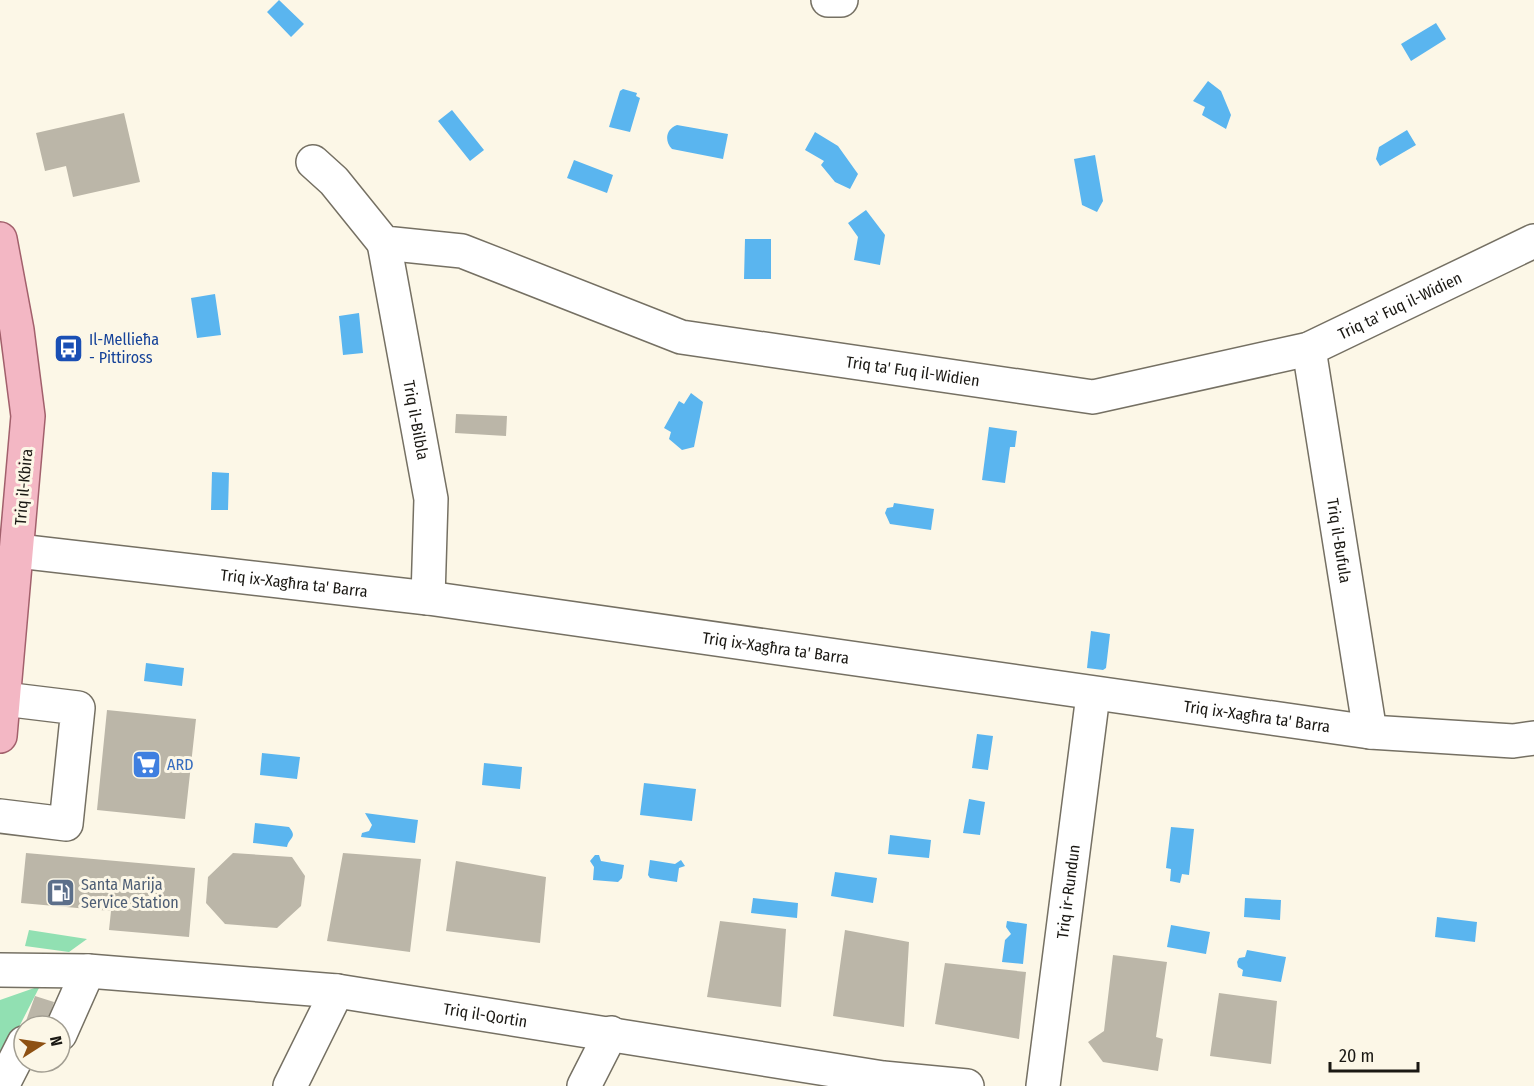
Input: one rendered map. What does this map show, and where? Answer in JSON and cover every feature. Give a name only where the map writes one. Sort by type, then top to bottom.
[{"type":"main road","name":"Triq il-Kbira","points":[[0,239],[8,332],[28,416],[18,551],[0,736]]},
{"type":"street","points":[[828,0],[841,0]]},
{"type":"street","points":[[314,162],[334,181],[384,243]]},
{"type":"street","name":"Triq ta' Fuq il-Widien","points":[[384,243],[462,251],[681,338],[1093,397],[1309,349],[1534,240]]},
{"type":"street","name":"Triq il-Bilbla","points":[[384,243],[431,499],[428,598]]},
{"type":"street","name":"Triq il-Bufula","points":[[1309,349],[1370,732]]},
{"type":"street","name":"Triq ix-Xagħra ta' Barra","points":[[18,551],[428,598],[1093,695],[1370,732],[1513,741],[1534,738]]},
{"type":"street","name":"Triq ir-Rundun","points":[[1043,1086],[1093,695]]},
{"type":"street","points":[[0,816],[66,824],[78,708],[4,699]]},
{"type":"street","name":"Triq il-Qortin","points":[[0,970],[88,971],[337,991],[611,1033],[880,1082],[967,1086]]},
{"type":"street","points":[[69,1014],[88,971]]},
{"type":"street","points":[[290,1086],[337,991]]},
{"type":"street","points":[[584,1086],[611,1033]]},
{"type":"street","points":[[2,1086],[12,1066]]},
{"type":"green space","points":[[29,930],[87,939],[69,952],[25,946]]},
{"type":"green space","points":[[40,986],[26,1014],[12,1014],[12,1041],[0,1064],[0,1000]]},
{"type":"water","points":[[279,0],[304,24],[291,37],[267,12]]},
{"type":"water","points":[[1436,23],[1446,39],[1411,61],[1401,44]]},
{"type":"water","points":[[1208,81],[1221,91],[1231,115],[1226,129],[1202,115],[1205,107],[1193,101]]},
{"type":"water","points":[[623,89],[637,93],[636,96],[640,98],[630,132],[609,127],[620,91]]},
{"type":"water","points":[[452,110],[484,150],[470,161],[438,121]]},
{"type":"water","points":[[677,125],[728,134],[723,159],[672,149],[667,136],[670,129]]},
{"type":"water","points":[[1407,130],[1416,145],[1380,166],[1376,159],[1379,147]]},
{"type":"water","points":[[815,132],[838,146],[858,174],[850,189],[835,182],[821,165],[824,161],[805,150]]},
{"type":"water","points":[[1095,155],[1103,201],[1097,212],[1082,205],[1074,159]]},
{"type":"water","points":[[574,160],[613,175],[607,193],[567,178]]},
{"type":"water","points":[[866,210],[885,235],[880,265],[854,260],[858,237],[848,223]]},
{"type":"water","points":[[745,239],[771,239],[771,279],[744,279]]},
{"type":"water","points":[[215,294],[221,335],[197,338],[191,298]]},
{"type":"water","points":[[359,313],[363,353],[343,355],[339,316]]},
{"type":"water","points":[[691,393],[703,402],[694,447],[682,450],[669,439],[671,432],[664,428],[679,401],[684,404]]},
{"type":"water","points":[[989,427],[1017,431],[1015,447],[1010,447],[1005,483],[982,480]]},
{"type":"water","points":[[212,472],[229,473],[228,510],[211,510]]},
{"type":"water","points":[[894,503],[934,509],[931,530],[890,524],[885,513],[887,508],[893,507]]},
{"type":"water","points":[[1091,631],[1110,634],[1106,668],[1103,670],[1087,668]]},
{"type":"water","points":[[146,663],[184,668],[182,686],[144,681]]},
{"type":"water","points":[[977,734],[993,736],[988,770],[972,768]]},
{"type":"water","points":[[262,753],[300,757],[297,779],[260,775]]},
{"type":"water","points":[[484,763],[522,767],[520,789],[482,785]]},
{"type":"water","points":[[644,783],[696,789],[692,821],[640,815]]},
{"type":"water","points":[[969,799],[985,802],[980,835],[963,833]]},
{"type":"water","points":[[365,813],[418,820],[415,843],[361,837],[362,833],[369,831],[372,825]]},
{"type":"water","points":[[255,823],[289,827],[293,836],[287,847],[253,843]]},
{"type":"water","points":[[1171,827],[1194,829],[1189,875],[1182,874],[1180,883],[1170,881],[1171,869],[1166,868]]},
{"type":"water","points":[[890,835],[931,840],[929,858],[888,854]]},
{"type":"water","points":[[595,855],[599,855],[601,861],[624,865],[622,878],[618,882],[593,880],[594,867],[590,861]]},
{"type":"water","points":[[650,860],[675,864],[681,860],[685,866],[679,868],[677,882],[650,878],[648,875]]},
{"type":"water","points":[[835,872],[877,878],[873,903],[831,896]]},
{"type":"water","points":[[753,898],[798,903],[797,918],[751,913]]},
{"type":"water","points":[[1245,898],[1281,900],[1280,920],[1244,917]]},
{"type":"water","points":[[1437,917],[1477,922],[1475,942],[1435,937]]},
{"type":"water","points":[[1007,921],[1027,924],[1023,964],[1002,962],[1005,940],[1011,934],[1006,927]]},
{"type":"water","points":[[1171,925],[1210,932],[1206,954],[1167,947]]},
{"type":"water","points":[[1247,950],[1286,957],[1281,982],[1242,976],[1243,970],[1238,967],[1237,962],[1239,958],[1245,957]]},
{"type":"building","points":[[124,113],[140,182],[73,197],[66,166],[45,171],[36,133]]},
{"type":"building","points":[[456,414],[507,416],[506,436],[455,433]]},
{"type":"building","name":"ARD","points":[[107,710],[196,719],[185,819],[97,810]]},
{"type":"building","points":[[26,853],[195,868],[189,937],[109,930],[111,911],[21,903]]},
{"type":"building","points":[[233,853],[292,857],[305,876],[301,906],[277,928],[225,924],[206,903],[208,877]]},
{"type":"building","points":[[343,853],[421,859],[410,952],[327,941]]},
{"type":"building","points":[[456,861],[546,877],[540,943],[446,931]]},
{"type":"building","points":[[720,921],[786,929],[781,1007],[707,997]]},
{"type":"building","points":[[845,930],[909,942],[904,1027],[833,1016]]},
{"type":"building","points":[[1113,955],[1167,962],[1156,1037],[1163,1039],[1158,1071],[1103,1062],[1088,1042],[1104,1031]]},
{"type":"building","points":[[945,963],[1026,972],[1019,1039],[935,1024]]},
{"type":"building","points":[[1219,993],[1277,1001],[1271,1064],[1210,1056]]},
{"type":"building","points":[[35,996],[54,1002],[50,1014],[29,1014]]},
{"type":"place","name":"Il-Mellieħa - Pittiross","points":[[68,348]]},
{"type":"place","name":"ARD","points":[[146,764]]},
{"type":"place","name":"Santa Marija Service Station","points":[[60,893]]}]
